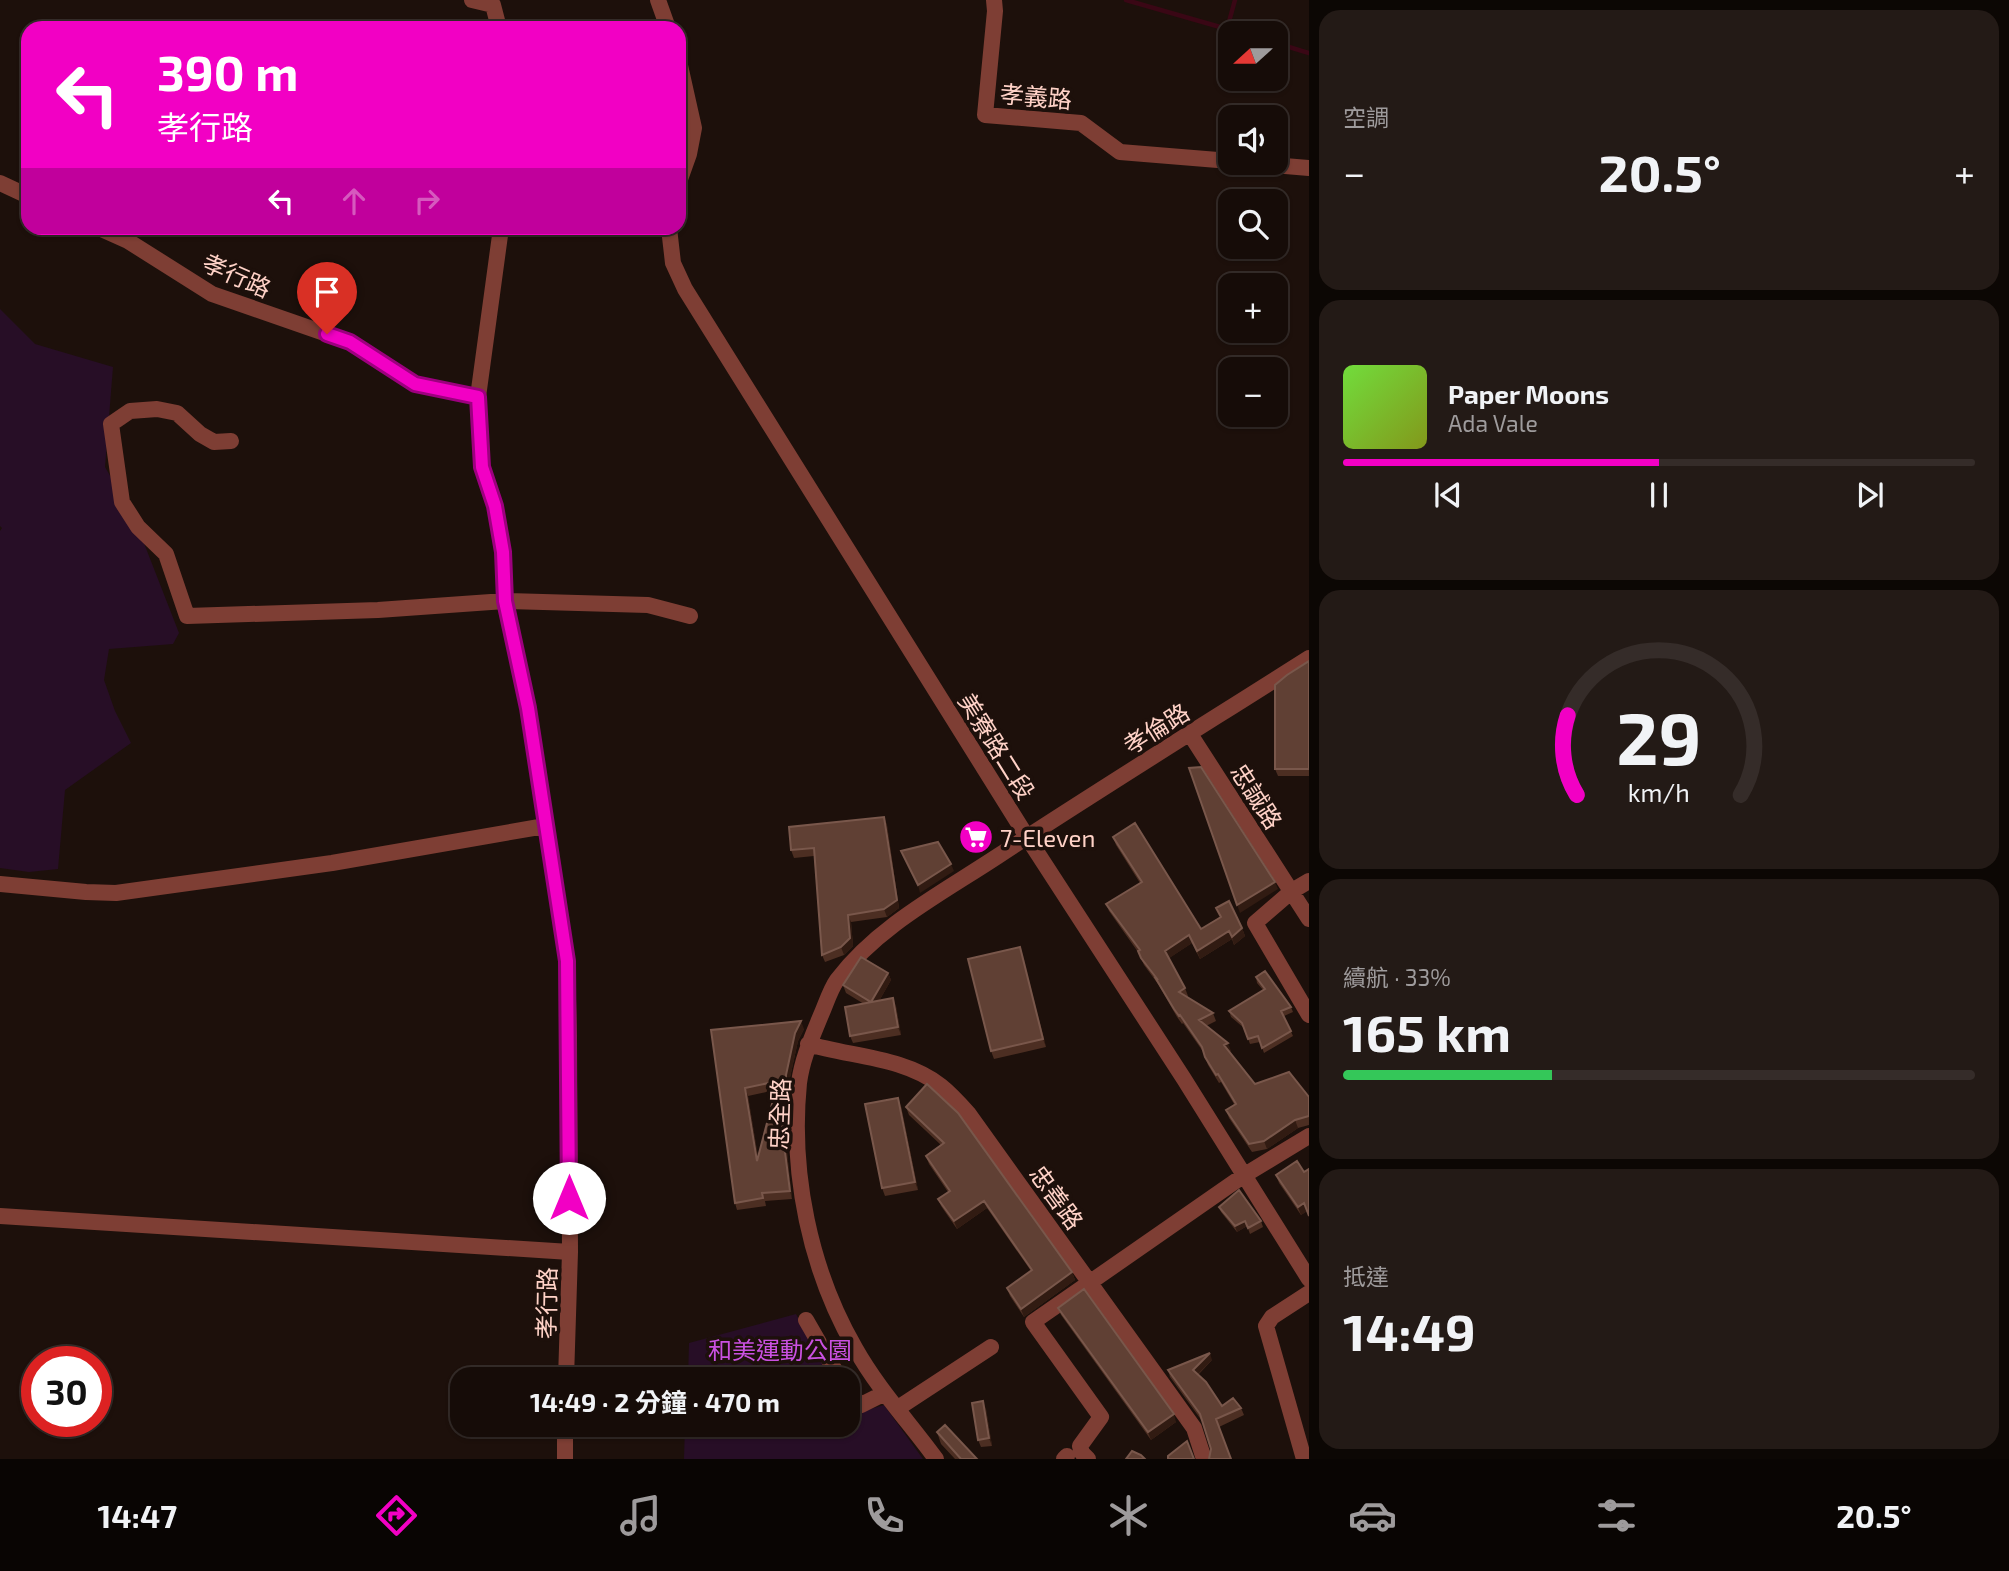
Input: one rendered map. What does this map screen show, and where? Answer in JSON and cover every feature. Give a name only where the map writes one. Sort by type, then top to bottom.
[{"type":"street","points":[[472,0],[493,5],[497,21]]},
{"type":"street","points":[[658,0],[666,21]]},
{"type":"street","name":"孝義路","points":[[994,0],[985,115],[1082,123],[1120,152],[1218,160]]},
{"type":"street","points":[[686,92],[694,128],[686,162]]},
{"type":"street","points":[[1288,166],[1309,168]]},
{"type":"street","points":[[0,183],[21,193]]},
{"type":"street","name":"孝行路","points":[[115,235],[212,294],[350,342],[415,384],[478,397]]},
{"type":"street","name":"孝行路","points":[[500,235],[478,397],[482,467],[495,506],[503,552],[505,601],[528,708],[567,961],[570,1252],[566,1367]]},
{"type":"street","name":"美寮路二段","points":[[670,235],[673,263],[685,289],[1027,837],[1184,1079],[1309,1279]]},
{"type":"street","points":[[231,440],[214,442],[200,434],[177,413],[157,409],[130,411],[111,424],[122,502],[138,527],[166,554],[187,616],[378,610],[505,601],[648,605],[690,616]]},
{"type":"street","name":"孝倫路","points":[[1027,837],[1309,658]]},
{"type":"street","name":"忠誠路","points":[[1190,734],[1309,919]]},
{"type":"street","points":[[0,884],[117,893],[332,863],[545,826]]},
{"type":"street","name":"忠全路","points":[[936,1459],[898,1408],[883,1394],[854,1347],[822,1279],[806,1212],[798,1149],[799,1082],[808,1044],[836,981],[885,930],[1027,837]]},
{"type":"street","points":[[1309,881],[1292,891],[1255,923],[1309,1015]]},
{"type":"street","name":"忠善路","points":[[808,1044],[841,1054],[906,1066],[941,1086],[968,1113],[1194,1428],[1204,1459]]},
{"type":"street","points":[[1075,1457],[1101,1417],[1034,1322],[1243,1176],[1309,1136]]},
{"type":"street","points":[[0,1216],[570,1252]]},
{"type":"street","points":[[1304,1459],[1266,1326],[1272,1317],[1309,1293]]},
{"type":"street","points":[[806,1320],[833,1367]]},
{"type":"street","points":[[898,1408],[991,1347]]},
{"type":"street","points":[[860,1404],[883,1394]]},
{"type":"street","points":[[565,1437],[565,1459]]},
{"type":"green space","points":[[0,309],[35,344],[113,367],[105,467],[133,515],[179,633],[173,644],[109,649],[104,680],[115,711],[131,743],[65,790],[58,869],[29,872],[0,868]]},
{"type":"green space","name":"和美運動公園","points":[[796,1314],[825,1367],[688,1367],[689,1343]]},
{"type":"green space","name":"和美運動公園","points":[[884,1405],[923,1459],[684,1459],[685,1437],[860,1437],[860,1412]]},
{"type":"building","points":[[1309,661],[1309,769],[1275,769],[1275,685]]},
{"type":"building","points":[[1201,767],[1275,882],[1237,905],[1189,768]]},
{"type":"building","points":[[884,817],[897,900],[884,909],[848,915],[850,938],[841,947],[822,955],[814,848],[791,850],[789,827]]},
{"type":"building","points":[[1135,823],[1201,929],[1221,917],[1216,908],[1229,901],[1242,928],[1232,937],[1229,931],[1197,951],[1189,935],[1165,951],[1185,988],[1179,992],[1213,1013],[1199,1020],[1228,1043],[1224,1045],[1255,1084],[1289,1072],[1309,1097],[1309,1116],[1295,1120],[1264,1141],[1249,1144],[1226,1110],[1236,1104],[1205,1057],[1202,1047],[1141,958],[1138,951],[1140,950],[1106,904],[1142,882],[1113,837]]},
{"type":"building","points":[[938,842],[951,864],[918,885],[901,851]]},
{"type":"building","points":[[1020,947],[1043,1039],[991,1051],[968,959]]},
{"type":"building","points":[[861,957],[888,973],[871,1002],[843,985]]},
{"type":"building","points":[[1265,971],[1291,1007],[1281,1011],[1291,1031],[1262,1048],[1258,1036],[1248,1039],[1242,1023],[1229,1011],[1265,989],[1256,977]]},
{"type":"building","points":[[893,998],[898,1027],[850,1036],[845,1007]]},
{"type":"building","points":[[801,1021],[795,1033],[786,1075],[784,1144],[790,1191],[762,1193],[763,1198],[735,1203],[711,1030]],"holes":[[[778,1081],[757,1161],[745,1088]]]},
{"type":"building","points":[[927,1084],[958,1113],[1072,1272],[1021,1309],[1007,1288],[1032,1270],[984,1201],[954,1221],[938,1199],[950,1191],[926,1156],[944,1143],[906,1107]]},
{"type":"building","points":[[898,1098],[915,1182],[882,1188],[865,1104]]},
{"type":"building","points":[[1297,1161],[1304,1172],[1309,1169],[1309,1216],[1304,1203],[1298,1207],[1276,1175]]},
{"type":"building","points":[[1239,1190],[1261,1221],[1248,1228],[1245,1221],[1235,1226],[1219,1207]]},
{"type":"building","points":[[1084,1289],[1174,1414],[1148,1432],[1058,1308]]},
{"type":"building","points":[[1210,1353],[1193,1370],[1206,1382],[1222,1406],[1233,1398],[1241,1408],[1216,1419],[1231,1459],[1209,1459],[1211,1449],[1200,1414],[1168,1370]]},
{"type":"building","points":[[983,1401],[989,1438],[978,1440],[972,1403]]},
{"type":"building","points":[[945,1425],[977,1459],[961,1459],[937,1432]]},
{"type":"building","points":[[1187,1441],[1194,1459],[1168,1459],[1168,1456]]},
{"type":"building","points":[[1132,1451],[1141,1455],[1145,1459],[1126,1459]]},
{"type":"waterway","points":[[1126,0],[1218,26]]},
{"type":"waterway","points":[[1229,21],[1235,0]]},
{"type":"waterway","points":[[1288,47],[1309,53]]},
{"type":"place","name":"7-Eleven","points":[[976,837]]},
{"type":"route","points":[[327,334],[350,342],[415,384],[478,397],[482,467],[495,506],[503,552],[505,601],[528,708],[567,961],[569,1198]]}]
